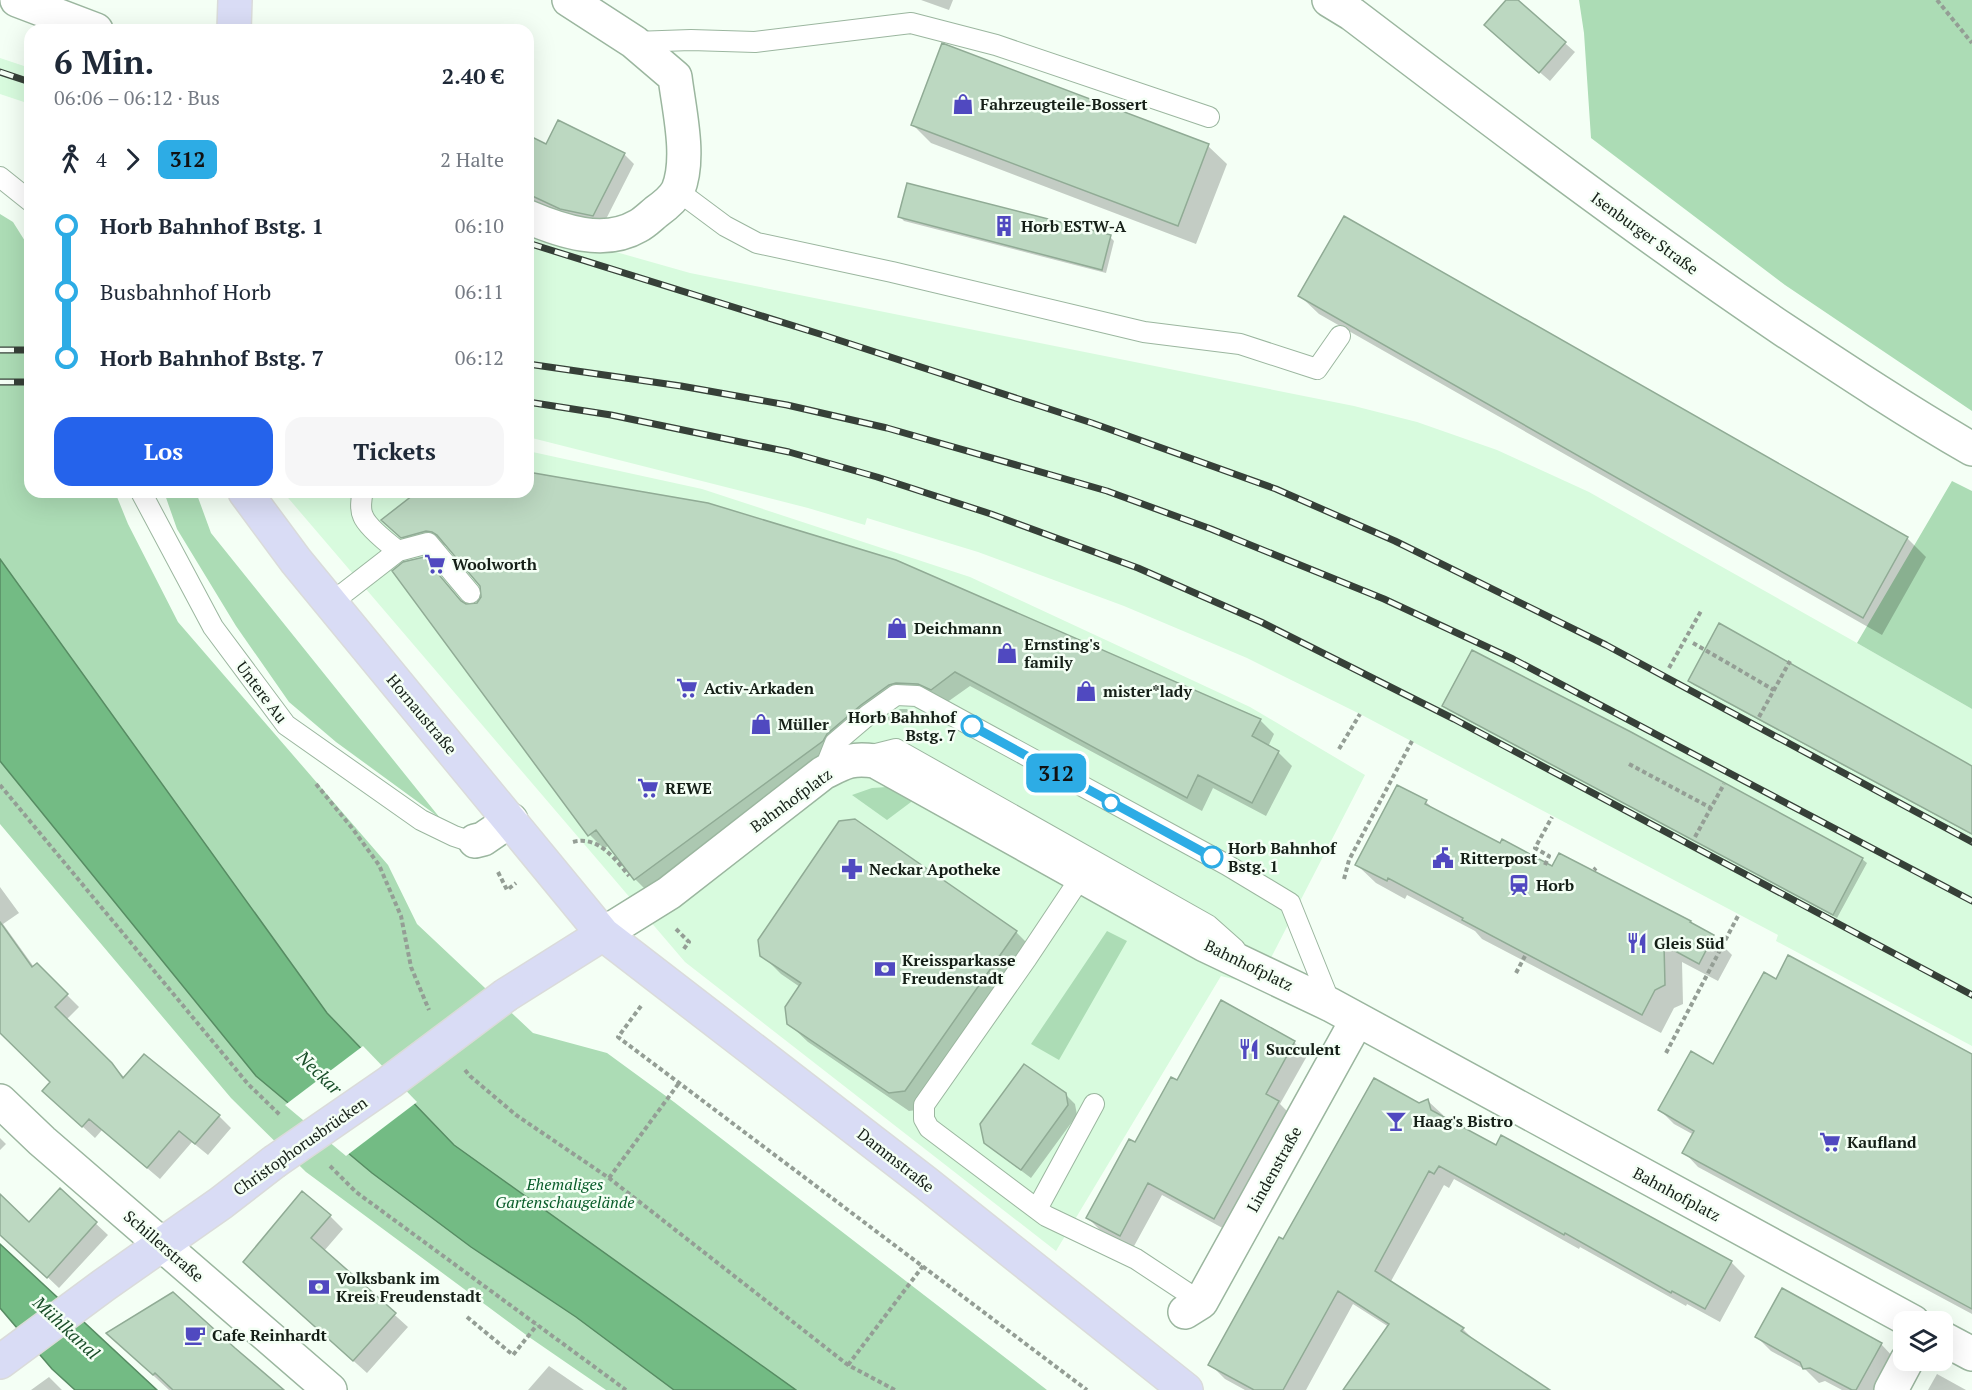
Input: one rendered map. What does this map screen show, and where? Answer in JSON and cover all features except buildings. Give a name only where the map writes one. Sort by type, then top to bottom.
[{"type":"main road","points":[[234,24],[235,0]]},
{"type":"main road","name":"Hornaustraße","points":[[249,498],[330,603],[603,934]]},
{"type":"main road","name":"Dammstraße","points":[[603,934],[926,1183],[1186,1390]]},
{"type":"main road","name":"Christophorusbrücken","points":[[7,1357],[274,1162],[390,1082],[506,995],[603,934]]},
{"type":"street","points":[[16,0],[80,24]]},
{"type":"street","points":[[534,219],[591,236],[613,235],[637,227],[664,206],[678,191],[685,155],[675,76],[634,42],[569,0]]},
{"type":"street","name":"Isenburger Straße","points":[[1329,0],[1352,14],[1604,204],[1716,284],[1834,364],[1972,449]]},
{"type":"street","name":"Bahnhofplatz","points":[[603,934],[669,893],[823,773],[847,761],[857,759],[875,761],[1205,945],[1344,1012],[1893,1311]]},
{"type":"street","name":"Untere Au","points":[[476,840],[483,839],[511,820]]},
{"type":"street","name":"Lindenstraße","points":[[1193,1307],[1344,1012]]},
{"type":"street","name":"Schillerstraße","points":[[0,1101],[42,1141],[330,1390]]},
{"type":"street","points":[[1953,1344],[1972,1354]]},
{"type":"street","points":[[1891,1390],[1901,1371]]},
{"type":"lane","points":[[634,42],[691,40],[755,42],[911,23],[996,45],[1209,117]]},
{"type":"lane","points":[[0,177],[24,196]]},
{"type":"lane","points":[[678,191],[725,226],[757,243],[892,272],[1144,332],[1240,344],[1317,369],[1340,336]]},
{"type":"lane","name":"Untere Au","points":[[144,498],[213,627],[286,726],[421,820],[454,836],[469,841],[476,840]]},
{"type":"lane","points":[[363,498],[363,517],[382,539],[398,551]]},
{"type":"lane","points":[[330,603],[398,551],[428,543],[470,593]]},
{"type":"lane","points":[[823,773],[835,743],[868,715],[896,695],[917,696],[1227,865],[1290,903],[1344,1012]]},
{"type":"lane","points":[[857,759],[896,749],[1209,925],[1254,967]]},
{"type":"lane","points":[[1081,877],[924,1105],[924,1119],[929,1128],[1046,1216],[1136,1259],[1193,1307]]},
{"type":"lane","points":[[1037,1209],[1094,1104]]},
{"type":"path","points":[[1937,0],[1972,44]]},
{"type":"path","points":[[1669,668],[1701,611]]},
{"type":"path","points":[[1693,643],[1774,690]]},
{"type":"path","points":[[1759,717],[1790,661]]},
{"type":"path","points":[[1339,749],[1360,714]]},
{"type":"path","points":[[1344,879],[1349,860],[1412,741]]},
{"type":"path","points":[[1629,764],[1711,808]]},
{"type":"path","points":[[312,780],[379,865],[401,916],[411,967],[432,1015]]},
{"type":"path","points":[[1695,837],[1724,784]]},
{"type":"path","points":[[1545,865],[1549,856],[1535,848],[1552,817]]},
{"type":"path","points":[[1666,1053],[1739,914]]},
{"type":"path","points":[[1516,973],[1525,956]]},
{"type":"path","points":[[662,979],[618,1037],[1087,1390]]},
{"type":"path","points":[[464,1068],[470,1076],[516,1114],[609,1178],[848,1365],[896,1390]]},
{"type":"path","points":[[609,1178],[679,1083]]},
{"type":"path","points":[[848,1365],[923,1266]]},
{"type":"path","points":[[466,1317],[513,1355],[537,1325]]},
{"type":"shaded area","points":[[0,58],[24,66],[24,102],[0,94]]},
{"type":"shaded area","points":[[534,229],[690,273],[1354,406],[1417,422],[1497,450],[1589,492],[1857,643],[1972,709],[1972,1046],[1776,941],[1778,935],[1360,714],[1247,658],[1124,606],[978,552],[867,518],[865,525],[808,508],[534,439]]},
{"type":"shaded area","points":[[534,452],[702,489],[970,577],[1250,707],[1365,775],[1257,985],[1221,976],[1056,1251],[685,962],[288,498],[534,498]]},
{"type":"green space","points":[[1579,0],[1972,0],[1972,411],[1785,285],[1591,138],[1584,33]]},
{"type":"green space","name":"Ehemaliges Gartenschaugelände","points":[[0,214],[13,222],[24,239],[24,498],[117,498],[128,524],[178,622],[388,865],[417,924],[533,1033],[607,1053],[674,1102],[1047,1390],[606,1390],[529,1337],[306,1172],[231,1098],[0,824]]},
{"type":"green space","points":[[1952,481],[1972,491],[1972,709],[1857,643]]},
{"type":"green space","points":[[166,498],[198,498],[211,533],[440,818],[336,742],[289,702],[236,626],[177,529]]},
{"type":"green space","points":[[872,788],[897,789],[915,799],[887,820],[852,795]]},
{"type":"green space","points":[[1107,931],[1127,941],[1059,1060],[1031,1044]]},
{"type":"water","name":"Neckar","points":[[0,559],[327,1013],[454,1145],[796,1390],[674,1390],[576,1317],[471,1247],[372,1173],[256,1076],[0,761]]},
{"type":"water","name":"Mühlkanal","points":[[0,1244],[157,1390],[75,1390],[52,1369],[0,1308]]},
{"type":"pier","points":[[363,1046],[417,1102],[346,1156],[285,1105]]},
{"type":"railway","points":[[0,72],[24,80]]},
{"type":"railway","points":[[534,245],[823,335],[1092,423],[1276,489],[1395,541],[1606,645],[1972,842]]},
{"type":"railway","points":[[0,350],[24,350]]},
{"type":"railway","points":[[534,365],[681,386],[787,405],[887,428],[1107,491],[1211,529],[1384,599],[1513,659],[1972,901]]},
{"type":"railway","points":[[0,382],[24,382]]},
{"type":"railway","points":[[534,403],[611,415],[789,452],[877,477],[991,514],[1138,568],[1261,622],[1454,719],[1972,995]]},
{"type":"bus line","name":"312","points":[[972,726],[1212,857]]},
{"type":"place","name":"Fahrzeugteile-Bossert","points":[[963,104]]},
{"type":"place","name":"Horb ESTW-A","points":[[1004,226]]},
{"type":"place","name":"Woolworth","points":[[435,564]]},
{"type":"place","name":"Deichmann","points":[[897,628]]},
{"type":"place","name":"Ernsting's family","points":[[1007,653]]},
{"type":"place","name":"Activ-Arkaden","points":[[687,688]]},
{"type":"place","name":"mister*lady","points":[[1086,691]]},
{"type":"place","name":"Müller","points":[[761,724]]},
{"type":"place","name":"Horb Bahnhof Bstg. 7","points":[[972,726]]},
{"type":"place","name":"REWE","points":[[648,788]]},
{"type":"place","name":"Horb Bahnhof Bstg. 1","points":[[1212,857]]},
{"type":"place","name":"Ritterpost","points":[[1443,858]]},
{"type":"place","name":"Neckar Apotheke","points":[[852,869]]},
{"type":"place","name":"Horb","points":[[1519,885]]},
{"type":"place","name":"Gleis Süd","points":[[1637,943]]},
{"type":"place","name":"Kreissparkasse Freudenstadt","points":[[885,969]]},
{"type":"place","name":"Succulent","points":[[1249,1049]]},
{"type":"place","name":"Haag's Bistro","points":[[1396,1121]]},
{"type":"place","name":"Kaufland","points":[[1830,1142]]},
{"type":"place","name":"Volksbank im Kreis Freudenstadt","points":[[319,1287]]},
{"type":"place","name":"Cafe Reinhardt","points":[[195,1335]]}]
